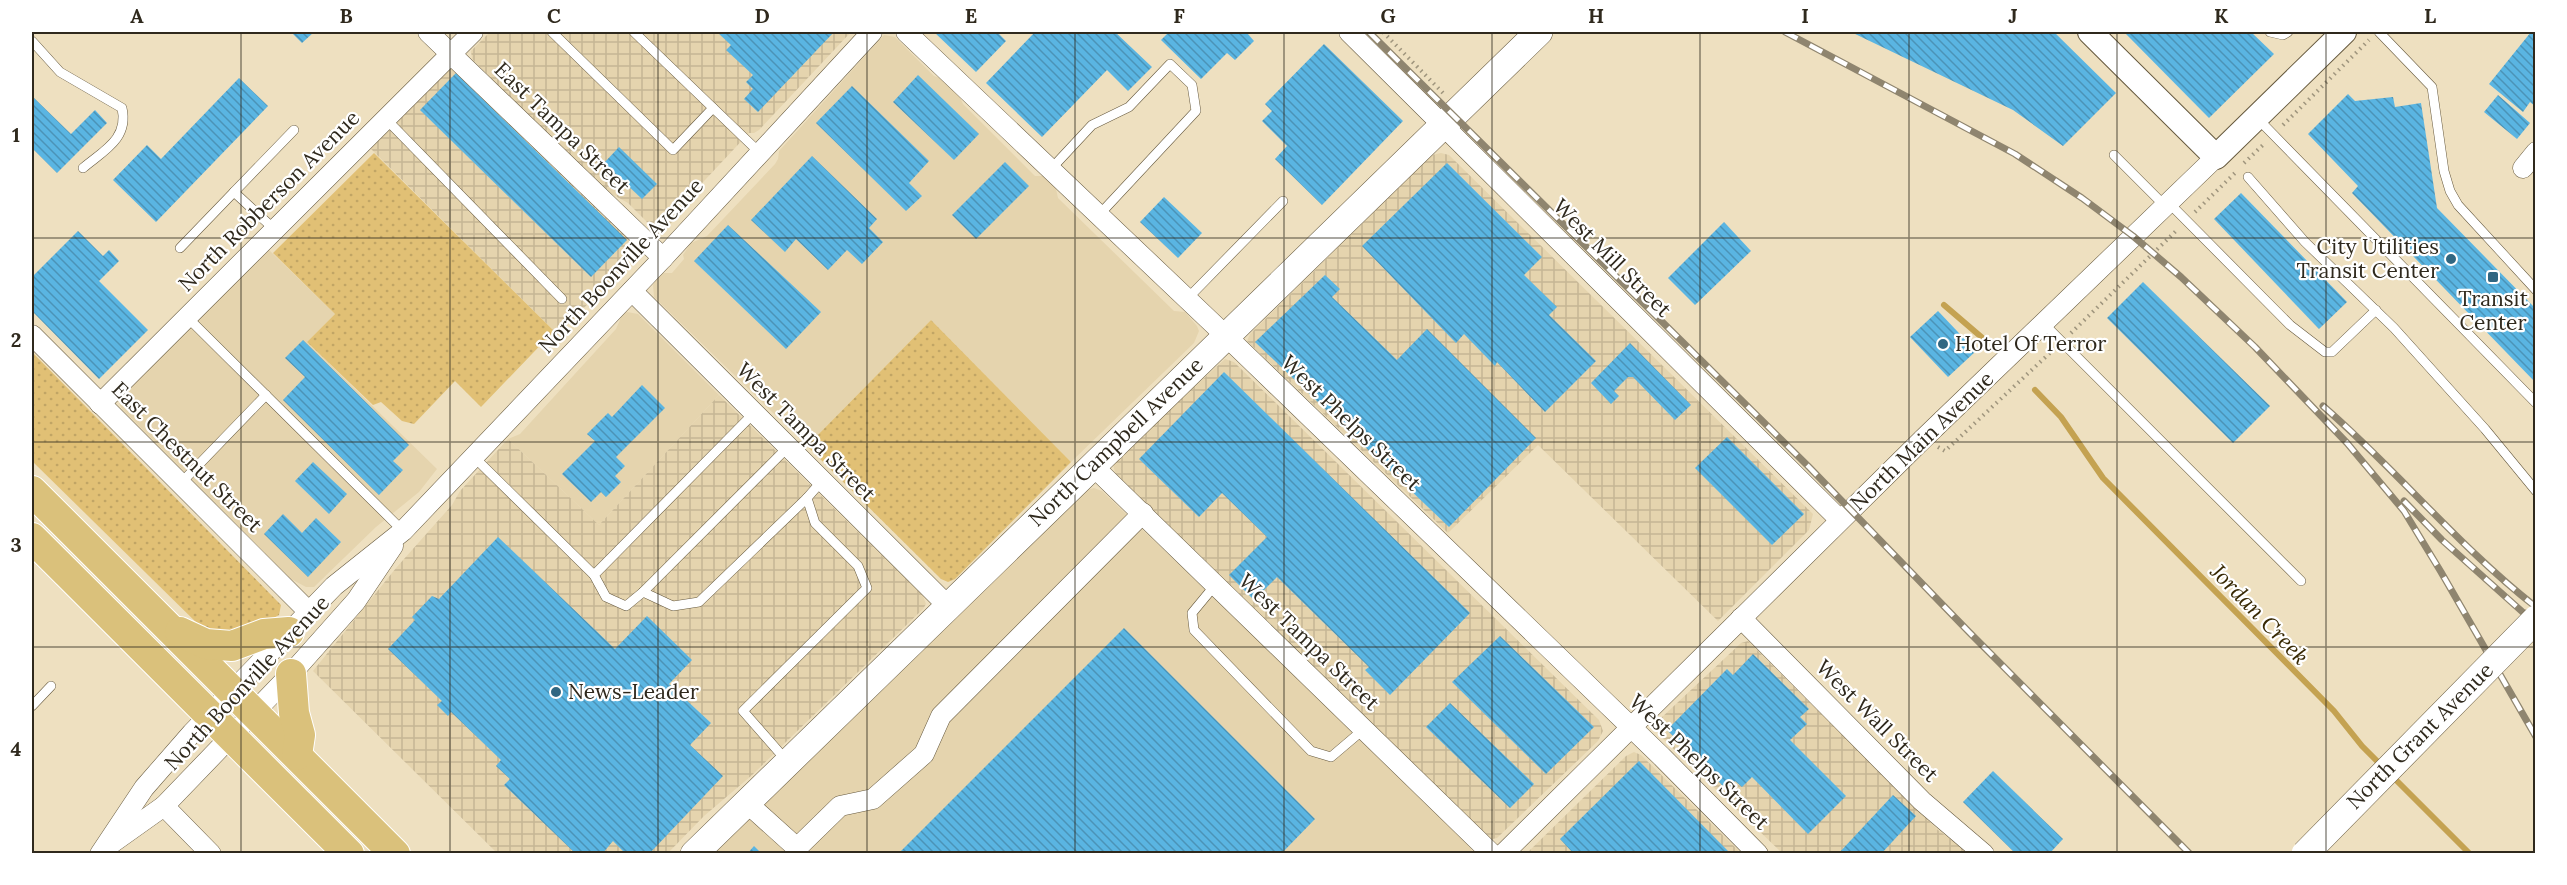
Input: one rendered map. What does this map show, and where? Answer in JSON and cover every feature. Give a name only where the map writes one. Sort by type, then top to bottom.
[{"type":"main road","name":"North Campbell Avenue","points":[[694,854],[1225,335],[1447,112],[1539,32]]},
{"type":"main road","points":[[32,491],[395,854]]},
{"type":"main road","points":[[32,538],[349,854]]},
{"type":"main road","name":"North Grant Avenue","points":[[2305,854],[2535,619]]},
{"type":"main road","points":[[168,627],[206,644],[232,646],[299,622]]},
{"type":"main road","points":[[291,674],[294,713],[300,735],[297,755]]},
{"type":"street","name":"East Tampa Street","points":[[428,32],[663,258]]},
{"type":"street","name":"North Robberson Avenue","points":[[100,404],[473,32]]},
{"type":"street","name":"North Boonville Avenue","points":[[103,850],[144,788],[210,715],[334,586],[403,531],[632,291],[872,32]]},
{"type":"street","name":"West Phelps Street","points":[[906,32],[1225,335],[1758,854]]},
{"type":"street","name":"West Mill Street","points":[[1349,32],[1447,112],[1840,520]]},
{"type":"street","points":[[2090,32],[2216,157]]},
{"type":"street","name":"North Main Avenue","points":[[1503,854],[1840,520],[2344,32]]},
{"type":"street","points":[[2523,168],[2535,152]]},
{"type":"street","name":"West Tampa Street","points":[[632,291],[821,482],[948,606]]},
{"type":"street","name":"East Chestnut Street","points":[[32,335],[180,484],[299,622]]},
{"type":"street","name":"West Tampa Street","points":[[1092,465],[1492,854]]},
{"type":"street","points":[[747,802],[797,848],[840,806],[873,799],[924,754],[941,716],[1143,513]]},
{"type":"street","name":"North Boonville Avenue","points":[[103,850],[164,806],[291,674],[356,601],[403,531]]},
{"type":"street","name":"West Wall Street","points":[[1741,618],[1922,801],[1984,854]]},
{"type":"street","points":[[164,806],[211,854]]},
{"type":"lane","points":[[552,32],[673,150],[713,108]]},
{"type":"lane","points":[[634,32],[760,153]]},
{"type":"lane","points":[[2270,32],[2283,35],[2288,32]]},
{"type":"lane","points":[[2379,32],[2432,87],[2444,169],[2456,202],[2535,290]]},
{"type":"lane","points":[[32,41],[60,72],[122,108],[125,121],[119,138],[82,168]]},
{"type":"lane","points":[[1051,169],[1092,125],[1129,107],[1170,64],[1192,85],[1196,111],[1099,215]]},
{"type":"lane","points":[[2257,117],[2535,403]]},
{"type":"lane","points":[[385,118],[562,298]]},
{"type":"lane","points":[[180,248],[294,130]]},
{"type":"lane","points":[[2114,155],[2186,220],[2290,326],[2325,352],[2332,352],[2376,310]]},
{"type":"lane","points":[[2248,177],[2305,242],[2376,310],[2477,420],[2535,491]]},
{"type":"lane","points":[[234,192],[274,229]]},
{"type":"lane","points":[[1187,299],[1283,201]]},
{"type":"lane","points":[[187,317],[403,531]]},
{"type":"lane","points":[[2043,323],[2301,581]]},
{"type":"lane","points":[[180,484],[266,395]]},
{"type":"lane","points":[[594,575],[753,414]]},
{"type":"lane","points":[[474,457],[594,575],[606,597],[626,606],[643,592],[787,448]]},
{"type":"lane","points":[[643,592],[673,606],[699,602],[821,482]]},
{"type":"lane","points":[[788,762],[743,711],[867,588],[858,566],[815,523],[807,498]]},
{"type":"lane","points":[[1216,584],[1192,613],[1194,630],[1311,751],[1331,757],[1364,729]]},
{"type":"lane","points":[[32,706],[51,686]]},
{"type":"path","points":[[1383,32],[1447,112]]},
{"type":"path","points":[[1924,438],[1945,451],[2062,342],[2370,39]]},
{"type":"shaded area","points":[[490,32],[851,32],[759,130],[749,133],[676,211],[673,221],[658,230],[654,229],[628,203],[601,188],[472,59],[471,51]]},
{"type":"shaded area","points":[[884,35],[895,37],[934,76],[943,79],[958,93],[963,104],[1035,176],[1043,176],[1056,189],[1058,198],[1174,311],[1185,312],[1197,326],[1199,331],[1194,343],[1071,462],[931,320],[807,446],[654,297],[653,285],[657,278],[663,273],[672,273],[684,259],[683,255],[691,243],[707,236],[775,164],[779,151]]},
{"type":"shaded area","points":[[453,68],[642,249],[639,258],[630,260],[558,335],[370,148],[448,70]]},
{"type":"shaded area","points":[[374,153],[554,331],[481,407],[455,381],[414,424],[402,421],[381,402],[373,405],[307,342],[335,314],[273,253]]},
{"type":"shaded area","points":[[1441,153],[1449,155],[1813,514],[1809,530],[1718,621],[1538,445],[1448,533],[1247,341],[1250,334],[1432,155]]},
{"type":"shaded area","points":[[267,248],[335,314],[307,342],[437,469],[419,492],[376,527],[314,587],[306,587],[291,579],[122,409],[119,403],[120,396]]},
{"type":"shaded area","points":[[627,312],[638,314],[719,395],[599,525],[508,439],[520,434],[616,329],[622,315]]},
{"type":"shaded area","points":[[931,320],[1071,462],[955,579],[948,582],[941,579],[807,446]]},
{"type":"shaded area","points":[[32,352],[281,605],[279,615],[238,637],[204,630],[32,461]]},
{"type":"shaded area","points":[[1225,359],[1234,362],[1599,720],[1603,731],[1598,741],[1497,838],[1489,840],[1482,835],[1115,473],[1113,464],[1119,456]]},
{"type":"shaded area","points":[[719,395],[923,596],[926,604],[751,776],[704,816],[668,853],[497,853],[313,671],[396,568],[452,505],[460,491],[508,439],[599,525]]},
{"type":"shaded area","points":[[1094,488],[1102,491],[1465,838],[1473,853],[706,854],[1086,490]]},
{"type":"shaded area","points":[[1748,641],[1938,830],[1969,853],[1782,853],[1658,734],[1654,726],[1741,643]]},
{"type":"shaded area","points":[[1634,752],[1641,755],[1741,853],[1526,854],[1626,756]]},
{"type":"building","points":[[291,32],[314,32],[302,43]]},
{"type":"building","points":[[717,32],[834,32],[758,112],[744,99],[753,89],[746,82],[753,75],[726,50],[731,45]]},
{"type":"building","points":[[934,32],[997,32],[1006,41],[976,72]]},
{"type":"building","points":[[1035,32],[1115,32],[1152,67],[1128,91],[1107,70],[1042,137],[986,83]]},
{"type":"building","points":[[1169,32],[1249,32],[1247,33],[1254,41],[1235,60],[1227,53],[1201,79],[1161,40]]},
{"type":"building","points":[[1851,32],[2054,32],[2116,93],[2063,146],[2013,110]]},
{"type":"building","points":[[2124,32],[2251,32],[2274,54],[2209,118]]},
{"type":"building","points":[[2531,32],[2536,32],[2536,107],[2530,102],[2523,112],[2489,84]]},
{"type":"building","points":[[1324,44],[1403,121],[1322,205],[1275,159],[1287,146],[1262,121],[1272,111],[1265,104]]},
{"type":"building","points":[[456,73],[627,240],[591,277],[420,110]]},
{"type":"building","points":[[918,75],[979,134],[954,160],[893,102]]},
{"type":"building","points":[[239,78],[268,106],[156,222],[113,180],[147,145],[161,159]]},
{"type":"building","points":[[852,86],[929,161],[909,183],[922,196],[906,211],[816,123]]},
{"type":"building","name":"City Utilities Transit Center","points":[[2348,94],[2355,101],[2393,97],[2395,107],[2421,103],[2437,208],[2536,309],[2536,383],[2352,193],[2358,186],[2308,134]]},
{"type":"building","points":[[2498,95],[2530,123],[2517,139],[2484,112]]},
{"type":"building","points":[[32,96],[71,134],[95,110],[107,123],[57,173],[32,148]]},
{"type":"building","points":[[619,147],[657,184],[642,199],[604,163]]},
{"type":"building","points":[[812,156],[877,219],[869,228],[883,242],[862,264],[847,250],[828,270],[796,239],[785,252],[751,220]]},
{"type":"building","points":[[1005,162],[1029,186],[976,239],[952,215]]},
{"type":"building","points":[[1447,163],[1542,257],[1524,275],[1557,307],[1549,315],[1596,361],[1545,412],[1497,362],[1495,366],[1464,334],[1456,343],[1362,246]]},
{"type":"building","points":[[2241,193],[2347,302],[2319,329],[2214,219]]},
{"type":"building","points":[[1164,197],[1202,233],[1178,258],[1140,222]]},
{"type":"building","points":[[1724,222],[1751,251],[1695,305],[1668,278]]},
{"type":"building","points":[[728,225],[821,312],[786,349],[694,261]]},
{"type":"building","points":[[78,231],[103,256],[109,250],[119,261],[99,281],[148,330],[99,379],[32,311],[32,277]]},
{"type":"building","points":[[1325,275],[1340,289],[1332,297],[1397,360],[1427,329],[1536,438],[1449,527],[1255,342]]},
{"type":"building","points":[[2143,282],[2270,406],[2233,443],[2107,318]]},
{"type":"building","name":"Hotel Of Terror","points":[[1938,311],[1976,351],[1948,377],[1910,337]]},
{"type":"building","points":[[303,340],[409,445],[393,461],[403,470],[379,495],[283,400],[305,377],[285,358]]},
{"type":"building","points":[[1630,343],[1691,405],[1675,420],[1633,377],[1628,377],[1614,391],[1619,396],[1611,404],[1591,383]]},
{"type":"building","points":[[1224,372],[1470,613],[1390,695],[1365,670],[1369,667],[1277,577],[1254,600],[1229,575],[1267,537],[1222,493],[1199,517],[1139,459]]},
{"type":"building","points":[[642,385],[665,408],[616,457],[625,466],[615,476],[621,482],[606,497],[601,492],[591,502],[562,474],[595,441],[587,434],[608,413],[612,417]]},
{"type":"building","points":[[1727,437],[1804,514],[1772,545],[1695,468]]},
{"type":"building","points":[[313,462],[347,494],[329,514],[295,481]]},
{"type":"building","points":[[283,514],[302,533],[316,518],[341,542],[308,577],[264,534]]},
{"type":"building","name":"News-Leader","points":[[498,537],[615,649],[647,616],[692,660],[669,684],[711,723],[690,745],[723,776],[649,854],[626,854],[613,841],[602,854],[576,854],[504,785],[510,779],[496,766],[501,760],[451,712],[448,716],[437,705],[442,701],[388,649],[415,620],[412,617],[432,596],[439,599]]},
{"type":"building","points":[[1124,628],[1315,819],[1281,854],[898,854]]},
{"type":"building","points":[[1500,636],[1594,727],[1546,774],[1452,682]]},
{"type":"building","points":[[1753,654],[1809,709],[1800,717],[1807,724],[1790,740],[1846,796],[1808,834],[1752,777],[1742,787],[1735,781],[1727,790],[1667,730],[1727,669],[1733,675]]},
{"type":"building","points":[[1450,703],[1534,784],[1510,808],[1426,727]]},
{"type":"building","points":[[1639,761],[1731,854],[1574,854],[1560,839]]},
{"type":"building","points":[[1993,771],[2063,839],[2049,854],[2016,854],[1963,802]]},
{"type":"building","points":[[1893,795],[1916,816],[1881,854],[1838,854]]},
{"type":"building","points":[[754,846],[762,854],[747,854]]},
{"type":"waterway","name":"Jordan Creek","points":[[1944,305],[1986,341]]},
{"type":"waterway","name":"Jordan Creek","points":[[2035,390],[2061,417],[2103,478],[2334,711],[2362,746],[2382,766]]},
{"type":"waterway","name":"Jordan Creek","points":[[2391,775],[2470,854]]},
{"type":"railway","points":[[1369,32],[1809,467],[2190,854]]},
{"type":"railway","points":[[1785,32],[2015,154],[2082,198],[2133,236],[2181,277],[2255,347],[2347,443],[2404,511],[2536,737]]},
{"type":"railway","points":[[2323,406],[2377,456],[2454,534],[2536,607]]},
{"type":"railway","points":[[2404,501],[2442,540],[2536,624]]},
{"type":"place","name":"City Utilities Transit Center","points":[[2451,259]]},
{"type":"place","name":"Transit Center","points":[[2493,277]]},
{"type":"place","name":"Hotel Of Terror","points":[[1943,344]]},
{"type":"place","name":"News-Leader","points":[[556,692]]}]
